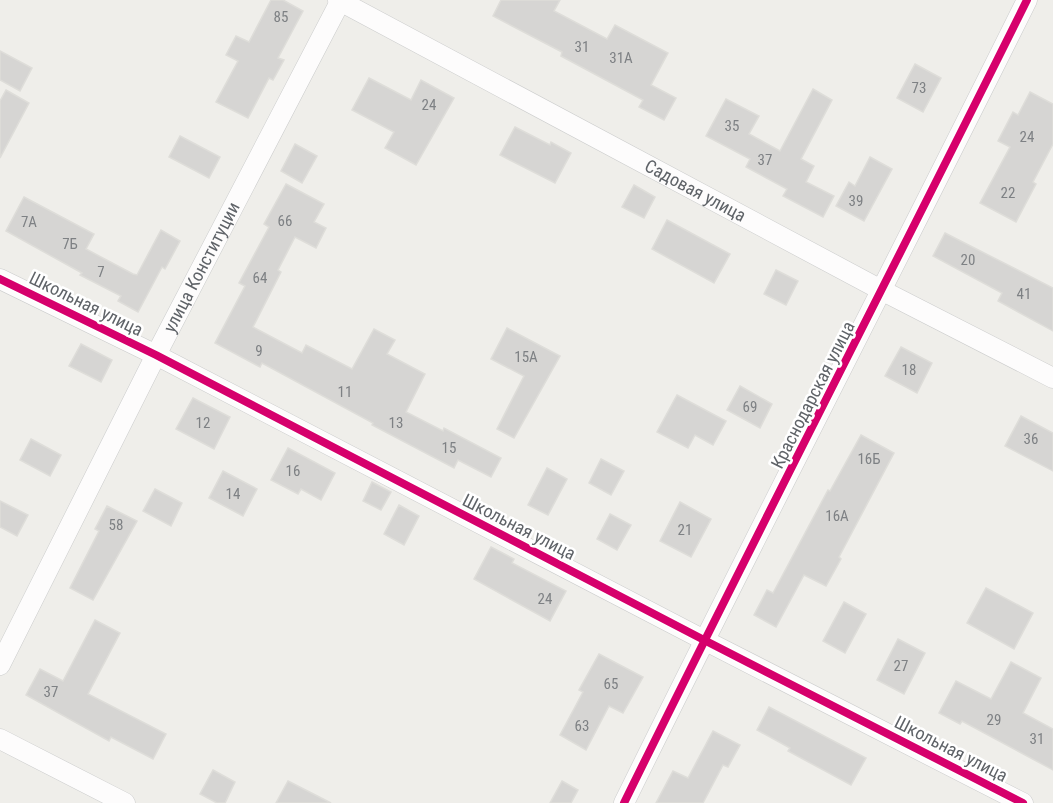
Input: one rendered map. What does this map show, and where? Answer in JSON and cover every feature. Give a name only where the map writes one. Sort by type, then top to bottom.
[{"type":"street","name":"Садовая улица","points":[[340,0],[883,291],[1053,378]]},
{"type":"street","name":"улица Конституции","points":[[0,665],[156,355],[340,0]]},
{"type":"street","name":"Краснодарская улица","points":[[624,803],[704,640],[883,291],[1027,0]]},
{"type":"street","name":"Школьная улица","points":[[0,279],[156,355],[1023,803]]},
{"type":"street","points":[[0,739],[125,803]]},
{"type":"building","points":[[271,0],[283,0],[303,11],[278,58],[284,60],[273,80],[269,78],[248,118],[216,102],[238,61],[226,55],[236,36],[249,42]]},
{"type":"building","points":[[501,0],[560,0],[554,11],[607,39],[615,25],[668,53],[651,85],[676,98],[664,120],[639,107],[643,100],[561,56],[562,52],[493,16]]},
{"type":"building","points":[[0,51],[32,68],[20,91],[0,80]]},
{"type":"building","points":[[915,64],[941,78],[923,112],[897,98]]},
{"type":"building","points":[[369,78],[411,100],[421,80],[454,98],[416,165],[385,148],[394,132],[352,110]]},
{"type":"building","points":[[813,89],[832,100],[801,159],[814,166],[806,182],[834,196],[823,217],[783,196],[787,189],[746,167],[750,159],[706,136],[726,99],[759,116],[749,134],[780,151]]},
{"type":"building","points":[[6,90],[29,103],[0,158],[0,101]]},
{"type":"building","points":[[1030,92],[1053,104],[1053,144],[1016,222],[980,203],[1010,147],[998,141],[1013,112],[1018,115]]},
{"type":"building","points":[[515,127],[571,153],[555,183],[500,155]]},
{"type":"building","points":[[180,136],[220,157],[209,178],[169,157]]},
{"type":"building","points":[[295,144],[317,156],[302,183],[281,171]]},
{"type":"building","points":[[870,157],[892,169],[864,221],[836,206],[849,182],[855,186]]},
{"type":"building","points":[[286,184],[324,204],[314,222],[326,228],[316,248],[295,237],[278,270],[281,272],[253,327],[302,353],[306,345],[352,369],[374,329],[395,340],[387,354],[425,374],[406,412],[443,431],[444,428],[501,458],[491,477],[458,460],[454,468],[262,363],[260,367],[215,343],[245,286],[239,283],[269,227],[264,224]]},
{"type":"building","points":[[634,185],[655,197],[644,218],[622,207]]},
{"type":"building","points":[[24,197],[94,234],[86,249],[133,274],[137,275],[161,230],[180,241],[165,269],[162,267],[138,312],[118,301],[121,296],[80,275],[82,273],[6,231]]},
{"type":"building","points":[[667,220],[730,254],[714,283],[652,249]]},
{"type":"building","points":[[945,233],[1053,288],[1053,331],[998,301],[1002,293],[933,256]]},
{"type":"building","points":[[776,270],[798,281],[786,305],[764,294]]},
{"type":"building","points":[[507,328],[560,356],[514,438],[497,429],[524,376],[491,359]]},
{"type":"building","points":[[81,344],[112,360],[101,382],[69,366]]},
{"type":"building","points":[[901,347],[932,363],[917,393],[885,376]]},
{"type":"building","points":[[740,386],[772,404],[760,428],[727,410]]},
{"type":"building","points":[[677,395],[726,421],[713,445],[695,435],[688,448],[657,432]]},
{"type":"building","points":[[193,398],[230,417],[214,449],[176,429]]},
{"type":"building","points":[[1021,416],[1053,433],[1053,471],[1005,446]]},
{"type":"building","points":[[861,435],[894,453],[826,586],[804,575],[776,627],[754,615],[767,590],[773,593],[828,490],[830,491]]},
{"type":"building","points":[[31,439],[61,455],[50,476],[20,460]]},
{"type":"building","points":[[288,448],[335,473],[321,500],[301,489],[298,494],[271,480]]},
{"type":"building","points":[[601,459],[624,471],[611,495],[589,483]]},
{"type":"building","points":[[547,468],[567,479],[548,515],[528,505]]},
{"type":"building","points":[[223,471],[257,489],[243,516],[209,498]]},
{"type":"building","points":[[372,482],[391,492],[381,510],[363,501]]},
{"type":"building","points":[[155,489],[182,503],[171,526],[143,511]]},
{"type":"building","points":[[0,501],[28,515],[17,536],[0,527]]},
{"type":"building","points":[[680,502],[711,519],[691,557],[660,541]]},
{"type":"building","points":[[399,505],[419,516],[404,545],[384,534]]},
{"type":"building","points":[[107,506],[137,521],[93,600],[70,588],[99,531],[95,529]]},
{"type":"building","points":[[610,514],[631,525],[617,550],[597,539]]},
{"type":"building","points":[[491,547],[514,559],[512,563],[566,591],[550,621],[474,579]]},
{"type":"building","points":[[986,588],[1033,613],[1014,649],[967,623]]},
{"type":"building","points":[[844,602],[866,614],[845,653],[823,641]]},
{"type":"building","points":[[95,620],[120,633],[88,694],[166,734],[153,759],[111,737],[109,741],[26,695],[40,669],[63,681]]},
{"type":"building","points":[[898,639],[925,653],[904,694],[877,680]]},
{"type":"building","points":[[599,654],[643,677],[623,713],[609,706],[586,750],[560,735],[583,692],[579,690]]},
{"type":"building","points":[[1011,662],[1041,678],[1023,713],[1053,729],[1053,770],[962,721],[960,724],[939,713],[956,681],[991,699]]},
{"type":"building","points":[[769,707],[866,758],[851,785],[788,751],[790,748],[757,730]]},
{"type":"building","points":[[713,731],[740,745],[728,767],[723,765],[703,803],[656,803],[673,771],[688,778]]},
{"type":"building","points":[[213,770],[235,782],[225,803],[217,803],[200,794]]},
{"type":"building","points":[[288,781],[331,803],[276,803]]},
{"type":"building","points":[[562,781],[578,790],[571,803],[550,803]]},
{"type":"cycle path","points":[[624,803],[1027,0]]},
{"type":"cycle path","points":[[0,279],[156,355],[1023,803]]}]
